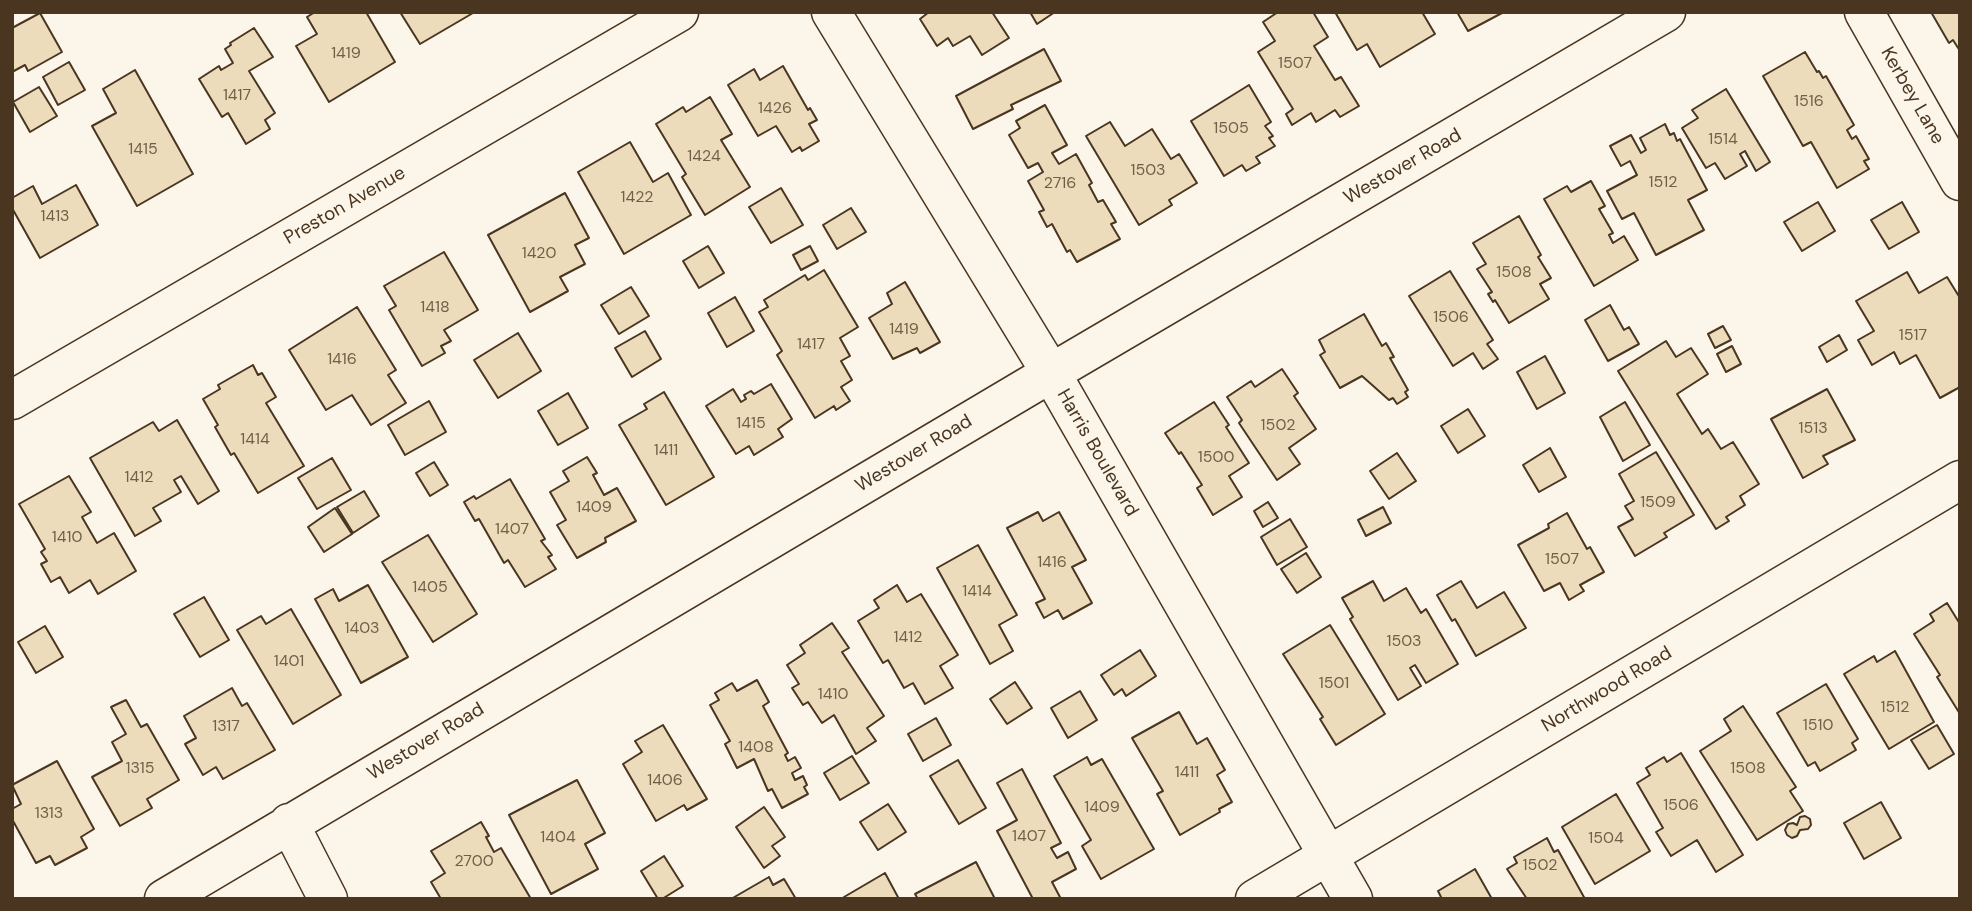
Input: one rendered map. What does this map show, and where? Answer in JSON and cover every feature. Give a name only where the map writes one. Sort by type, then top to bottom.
[{"type":"street","name":"Preston Avenue","points":[[12,400],[679,12]]},
{"type":"street","name":"Harris Boulevard","points":[[831,12],[1051,373],[1353,899]]},
{"type":"street","name":"Westover Road","points":[[164,899],[1665,12]]},
{"type":"street","name":"Kerbey Lane","points":[[1864,12],[1960,181]]},
{"type":"street","name":"Northwood Road","points":[[1255,899],[1960,480]]},
{"type":"street","points":[[289,824],[328,899]]},
{"type":"building","points":[[315,12],[366,12],[395,62],[329,102],[296,46],[317,34],[307,17]]},
{"type":"building","points":[[400,12],[472,12],[473,13],[420,44]]},
{"type":"building","points":[[929,12],[992,12],[1009,38],[982,55],[970,36],[953,46],[948,38],[937,46],[920,19]]},
{"type":"building","points":[[1030,12],[1055,12],[1037,24]]},
{"type":"building","points":[[1278,12],[1313,12],[1328,37],[1314,46],[1335,80],[1341,77],[1359,106],[1340,117],[1335,110],[1316,122],[1311,113],[1292,125],[1286,114],[1293,109],[1258,52],[1275,41],[1263,22]]},
{"type":"building","points":[[1335,12],[1422,12],[1435,34],[1380,67],[1367,44],[1357,50]]},
{"type":"building","points":[[1457,12],[1501,12],[1502,13],[1468,31]]},
{"type":"building","points":[[1931,12],[1960,12],[1960,51],[1953,40],[1949,43]]},
{"type":"building","points":[[40,13],[62,52],[28,71],[25,65],[12,72],[12,28]]},
{"type":"building","points":[[254,28],[273,57],[249,71],[275,113],[265,120],[270,129],[246,144],[228,113],[222,117],[199,79],[219,66],[221,70],[233,63],[225,49]]},
{"type":"building","points":[[1044,49],[1061,81],[1011,105],[1013,109],[973,129],[956,96]]},
{"type":"building","points":[[1805,52],[1817,72],[1819,71],[1823,78],[1826,76],[1854,125],[1847,130],[1852,139],[1856,136],[1869,159],[1864,161],[1869,169],[1837,188],[1811,142],[1803,146],[1763,76]]},
{"type":"building","points":[[69,62],[85,90],[58,105],[43,77]]},
{"type":"building","points":[[783,66],[808,110],[810,108],[817,120],[809,124],[819,141],[802,151],[800,147],[792,152],[776,126],[758,136],[728,85],[754,69],[760,80]]},
{"type":"building","points":[[135,70],[193,174],[137,206],[92,126],[116,113],[103,89]]},
{"type":"building","points":[[1249,85],[1271,122],[1265,126],[1273,136],[1269,138],[1275,146],[1256,157],[1260,163],[1246,171],[1242,165],[1224,176],[1191,121]]},
{"type":"building","points":[[39,87],[57,116],[30,132],[13,102]]},
{"type":"building","points":[[1726,89],[1770,162],[1756,171],[1745,151],[1740,154],[1747,166],[1725,179],[1715,163],[1706,168],[1682,128],[1698,118],[1692,110]]},
{"type":"building","points":[[710,97],[732,134],[721,140],[750,187],[705,215],[682,177],[686,174],[656,124],[683,107],[686,112]]},
{"type":"building","points":[[1045,105],[1067,145],[1052,153],[1059,164],[1076,154],[1092,183],[1089,185],[1098,202],[1103,200],[1116,222],[1111,224],[1120,239],[1077,262],[1070,250],[1067,252],[1052,224],[1047,227],[1039,212],[1044,210],[1028,181],[1043,172],[1038,163],[1028,168],[1009,135],[1020,128],[1016,121]]},
{"type":"building","points":[[1110,122],[1125,146],[1152,129],[1171,159],[1179,154],[1197,183],[1169,200],[1172,205],[1139,225],[1086,136]]},
{"type":"building","points":[[1665,124],[1670,135],[1674,133],[1677,141],[1680,139],[1707,190],[1688,200],[1704,230],[1656,255],[1634,213],[1622,219],[1607,191],[1637,175],[1630,161],[1621,166],[1610,146],[1631,135],[1641,153],[1646,150],[1640,138]]},
{"type":"building","points":[[630,142],[653,182],[668,173],[691,215],[624,254],[578,172]]},
{"type":"building","points":[[1591,181],[1605,206],[1599,209],[1613,233],[1609,235],[1613,243],[1624,236],[1638,260],[1594,286],[1544,199],[1567,186],[1571,192]]},
{"type":"building","points":[[76,185],[98,225],[40,258],[12,208],[12,198],[33,186],[42,204]]},
{"type":"building","points":[[781,188],[803,225],[771,243],[749,207]]},
{"type":"building","points":[[565,193],[589,238],[575,245],[585,264],[560,277],[568,291],[530,312],[488,235]]},
{"type":"building","points":[[1818,202],[1835,231],[1802,251],[1784,222]]},
{"type":"building","points":[[1902,202],[1919,232],[1889,249],[1871,220]]},
{"type":"building","points":[[851,208],[866,232],[837,249],[823,225]]},
{"type":"building","points":[[1519,216],[1551,278],[1540,284],[1549,299],[1509,323],[1495,300],[1493,302],[1488,294],[1492,292],[1477,269],[1486,264],[1473,243]]},
{"type":"building","points":[[708,246],[724,273],[699,288],[683,261]]},
{"type":"building","points":[[810,246],[818,261],[801,270],[793,255]]},
{"type":"building","points":[[444,252],[478,310],[444,330],[451,341],[441,346],[445,353],[422,366],[389,310],[396,306],[384,286]]},
{"type":"building","points":[[824,270],[858,327],[840,338],[850,356],[841,361],[852,380],[841,387],[850,401],[836,410],[834,406],[815,418],[777,355],[782,351],[759,312],[768,307],[764,300],[805,275],[808,280]]},
{"type":"building","points":[[1450,271],[1493,340],[1487,344],[1498,359],[1483,369],[1473,353],[1453,366],[1409,296]]},
{"type":"building","points":[[1907,272],[1919,293],[1947,277],[1960,298],[1960,387],[1940,398],[1916,355],[1900,364],[1894,352],[1872,365],[1858,340],[1874,331],[1856,301]]},
{"type":"building","points":[[905,282],[940,342],[920,353],[917,348],[893,359],[869,318],[892,304],[887,293]]},
{"type":"building","points":[[631,287],[649,316],[619,334],[601,305]]},
{"type":"building","points":[[735,297],[754,331],[727,347],[708,313]]},
{"type":"building","points":[[1610,305],[1624,330],[1629,327],[1639,344],[1608,361],[1585,320]]},
{"type":"building","points":[[357,307],[396,370],[388,375],[406,403],[371,425],[352,395],[326,410],[289,350]]},
{"type":"building","points":[[1364,314],[1382,346],[1386,343],[1394,357],[1390,358],[1408,390],[1405,392],[1408,397],[1397,404],[1393,398],[1389,400],[1362,376],[1340,388],[1320,355],[1325,352],[1319,340]]},
{"type":"building","points":[[1723,326],[1731,340],[1715,348],[1708,334]]},
{"type":"building","points":[[645,331],[661,359],[632,377],[615,348]]},
{"type":"building","points":[[518,333],[541,371],[498,398],[474,360]]},
{"type":"building","points":[[1839,335],[1847,350],[1827,362],[1819,347]]},
{"type":"building","points":[[1666,341],[1676,357],[1691,348],[1708,374],[1677,394],[1702,434],[1708,429],[1721,449],[1733,442],[1759,484],[1740,496],[1745,505],[1726,517],[1729,521],[1716,529],[1618,371]]},
{"type":"building","points":[[1732,346],[1741,364],[1726,372],[1717,354]]},
{"type":"building","points":[[1545,356],[1565,393],[1537,409],[1517,372]]},
{"type":"building","points":[[253,365],[258,375],[262,373],[276,397],[266,403],[304,466],[258,493],[234,453],[231,455],[203,399],[220,389],[218,385]]},
{"type":"building","points":[[1282,369],[1298,393],[1294,396],[1316,429],[1289,448],[1300,464],[1277,480],[1239,423],[1242,420],[1227,397],[1251,381],[1255,387]]},
{"type":"building","points":[[771,384],[792,419],[778,429],[783,437],[754,455],[749,446],[736,454],[706,406],[733,389],[741,402],[746,399],[744,395],[751,391],[754,394]]},
{"type":"building","points":[[1827,389],[1855,440],[1823,456],[1828,464],[1803,478],[1771,419]]},
{"type":"building","points":[[664,392],[714,477],[666,505],[619,425],[647,409],[644,404]]},
{"type":"building","points":[[568,393],[588,428],[558,445],[538,411]]},
{"type":"building","points":[[429,401],[446,432],[405,455],[388,425]]},
{"type":"building","points":[[1214,402],[1249,463],[1229,476],[1242,497],[1213,515],[1197,488],[1202,485],[1165,433]]},
{"type":"building","points":[[1625,402],[1650,445],[1623,461],[1600,417]]},
{"type":"building","points":[[1468,409],[1485,436],[1458,453],[1441,426]]},
{"type":"building","points":[[177,420],[219,491],[198,504],[181,476],[174,480],[181,492],[153,508],[161,521],[135,536],[90,458],[153,422],[159,431]]},
{"type":"building","points":[[1550,448],[1566,477],[1539,492],[1523,465]]},
{"type":"building","points":[[1656,452],[1694,515],[1664,533],[1667,537],[1635,556],[1618,527],[1633,519],[1625,506],[1634,501],[1619,474]]},
{"type":"building","points":[[1397,453],[1416,481],[1389,499],[1370,471]]},
{"type":"building","points":[[587,457],[597,473],[593,475],[604,495],[617,488],[636,521],[577,558],[557,525],[566,520],[550,492],[569,481],[563,471]]},
{"type":"building","points":[[332,458],[351,490],[317,509],[298,478]]},
{"type":"building","points":[[434,462],[448,485],[430,496],[416,473]]},
{"type":"building","points":[[69,476],[91,512],[82,517],[97,543],[114,533],[136,571],[98,594],[90,580],[69,593],[60,577],[51,582],[41,564],[47,561],[41,552],[45,549],[19,504]]},
{"type":"building","points":[[510,479],[545,539],[541,541],[552,555],[548,557],[556,569],[525,587],[508,560],[504,563],[479,519],[475,521],[464,502],[474,496],[476,499]]},
{"type":"building","points":[[364,491],[379,516],[353,533],[337,507]]},
{"type":"building","points":[[1268,502],[1278,518],[1263,527],[1254,511]]},
{"type":"building","points":[[1383,507],[1391,523],[1366,536],[1358,520]]},
{"type":"building","points":[[335,508],[352,534],[324,552],[308,527]]},
{"type":"building","points":[[1038,512],[1043,521],[1059,512],[1086,560],[1072,567],[1092,603],[1063,619],[1058,610],[1044,618],[1036,603],[1045,599],[1007,528]]},
{"type":"building","points":[[1567,513],[1587,549],[1590,547],[1604,572],[1580,585],[1584,591],[1569,600],[1560,583],[1544,591],[1518,545],[1549,528],[1548,524]]},
{"type":"building","points":[[1290,519],[1307,547],[1277,565],[1261,537]]},
{"type":"building","points":[[428,535],[477,614],[433,642],[382,562]]},
{"type":"building","points":[[978,545],[1017,615],[999,625],[1013,651],[990,664],[937,568]]},
{"type":"building","points":[[1306,553],[1321,577],[1297,593],[1281,569]]},
{"type":"building","points":[[1373,581],[1384,601],[1406,588],[1421,613],[1426,609],[1458,664],[1426,683],[1415,665],[1410,668],[1421,686],[1398,700],[1350,619],[1353,617],[1342,598]]},
{"type":"building","points":[[1461,581],[1477,608],[1504,592],[1526,628],[1476,656],[1455,619],[1452,621],[1437,595]]},
{"type":"building","points":[[368,585],[408,657],[361,683],[315,599],[333,589],[339,601]]},
{"type":"building","points":[[897,585],[907,602],[921,594],[958,655],[940,666],[953,688],[925,704],[913,683],[904,688],[888,660],[883,663],[858,621],[879,608],[874,600]]},
{"type":"building","points":[[204,597],[229,640],[200,657],[174,614]]},
{"type":"building","points":[[1947,603],[1960,624],[1960,714],[1937,677],[1940,675],[1914,634],[1934,621],[1930,614]]},
{"type":"building","points":[[291,609],[341,695],[293,724],[237,630],[261,616],[266,624]]},
{"type":"building","points":[[832,623],[849,648],[842,652],[884,716],[867,728],[876,741],[856,754],[834,715],[822,723],[808,702],[803,705],[792,688],[799,684],[787,665],[805,653],[800,645]]},
{"type":"building","points":[[1330,625],[1385,714],[1336,745],[1320,719],[1323,717],[1283,654]]},
{"type":"building","points":[[45,626],[63,657],[36,673],[18,642]]},
{"type":"building","points":[[1140,650],[1156,676],[1126,696],[1122,689],[1114,695],[1101,675]]},
{"type":"building","points":[[1895,651],[1934,722],[1889,749],[1844,674],[1874,656],[1877,662]]},
{"type":"building","points":[[757,680],[769,702],[763,706],[788,753],[785,755],[788,761],[795,757],[801,768],[792,773],[795,780],[803,776],[807,785],[804,787],[808,794],[782,808],[772,789],[768,791],[754,759],[737,768],[725,744],[730,741],[710,705],[719,700],[715,693],[732,683],[737,691]]},
{"type":"building","points":[[1015,682],[1032,708],[1007,724],[990,699]]},
{"type":"building","points":[[1826,684],[1858,739],[1852,743],[1856,750],[1820,771],[1815,762],[1808,766],[1777,713]]},
{"type":"building","points":[[232,688],[242,706],[247,703],[275,750],[223,779],[216,767],[203,775],[185,744],[196,738],[184,716]]},
{"type":"building","points":[[1080,691],[1097,720],[1068,738],[1051,708]]},
{"type":"building","points":[[126,700],[141,727],[147,724],[179,780],[147,799],[152,808],[120,826],[92,777],[122,761],[112,742],[126,734],[111,707]]},
{"type":"building","points":[[1743,706],[1796,787],[1790,791],[1803,811],[1757,840],[1700,751],[1731,731],[1724,719]]},
{"type":"building","points":[[1179,712],[1197,744],[1207,738],[1225,770],[1217,775],[1232,802],[1180,835],[1157,794],[1163,791],[1132,738]]},
{"type":"building","points":[[936,718],[951,745],[923,761],[908,734]]},
{"type":"building","points":[[663,725],[707,799],[687,810],[684,805],[656,821],[623,764],[642,752],[635,741]]},
{"type":"building","points":[[1937,725],[1954,754],[1929,769],[1911,740]]},
{"type":"building","points":[[1681,753],[1743,855],[1716,872],[1697,840],[1671,856],[1656,832],[1663,828],[1637,783],[1650,775],[1646,768],[1664,757],[1667,762]]},
{"type":"building","points":[[852,756],[869,783],[840,800],[824,773]]},
{"type":"building","points":[[1087,757],[1091,765],[1102,759],[1154,849],[1101,879],[1082,846],[1091,840],[1054,776]]},
{"type":"building","points":[[958,760],[986,808],[959,824],[930,776]]},
{"type":"building","points":[[57,761],[94,829],[81,837],[87,848],[55,865],[50,856],[36,863],[12,819],[12,809],[21,804],[12,785]]},
{"type":"building","points":[[1022,769],[1061,843],[1051,848],[1057,858],[1068,852],[1076,869],[1052,882],[1061,899],[1033,899],[997,831],[1017,820],[997,783]]},
{"type":"building","points":[[577,780],[605,833],[585,844],[598,869],[551,894],[509,815]]},
{"type":"building","points":[[1616,794],[1650,851],[1595,884],[1562,827]]},
{"type":"building","points":[[1881,802],[1901,838],[1864,859],[1844,823]]},
{"type":"building","points":[[888,804],[906,832],[878,850],[860,822]]},
{"type":"building","points":[[764,807],[785,837],[772,846],[780,856],[764,868],[736,827]]},
{"type":"building","points":[[1800,817],[1810,819],[1811,825],[1808,829],[1800,830],[1797,836],[1792,838],[1787,835],[1785,830],[1788,824],[1797,825]]},
{"type":"building","points":[[481,822],[494,852],[501,848],[531,899],[441,899],[431,882],[445,873],[431,851]]},
{"type":"building","points":[[1547,838],[1554,852],[1558,850],[1585,899],[1527,899],[1507,869],[1517,863],[1514,857]]},
{"type":"building","points":[[664,856],[683,886],[658,899],[641,871]]},
{"type":"building","points":[[976,862],[995,899],[918,899],[915,894]]},
{"type":"building","points":[[1475,869],[1492,899],[1442,899],[1438,891]]},
{"type":"building","points":[[885,873],[899,899],[845,899],[844,897]]},
{"type":"building","points":[[769,877],[773,885],[784,879],[796,899],[731,899]]}]
